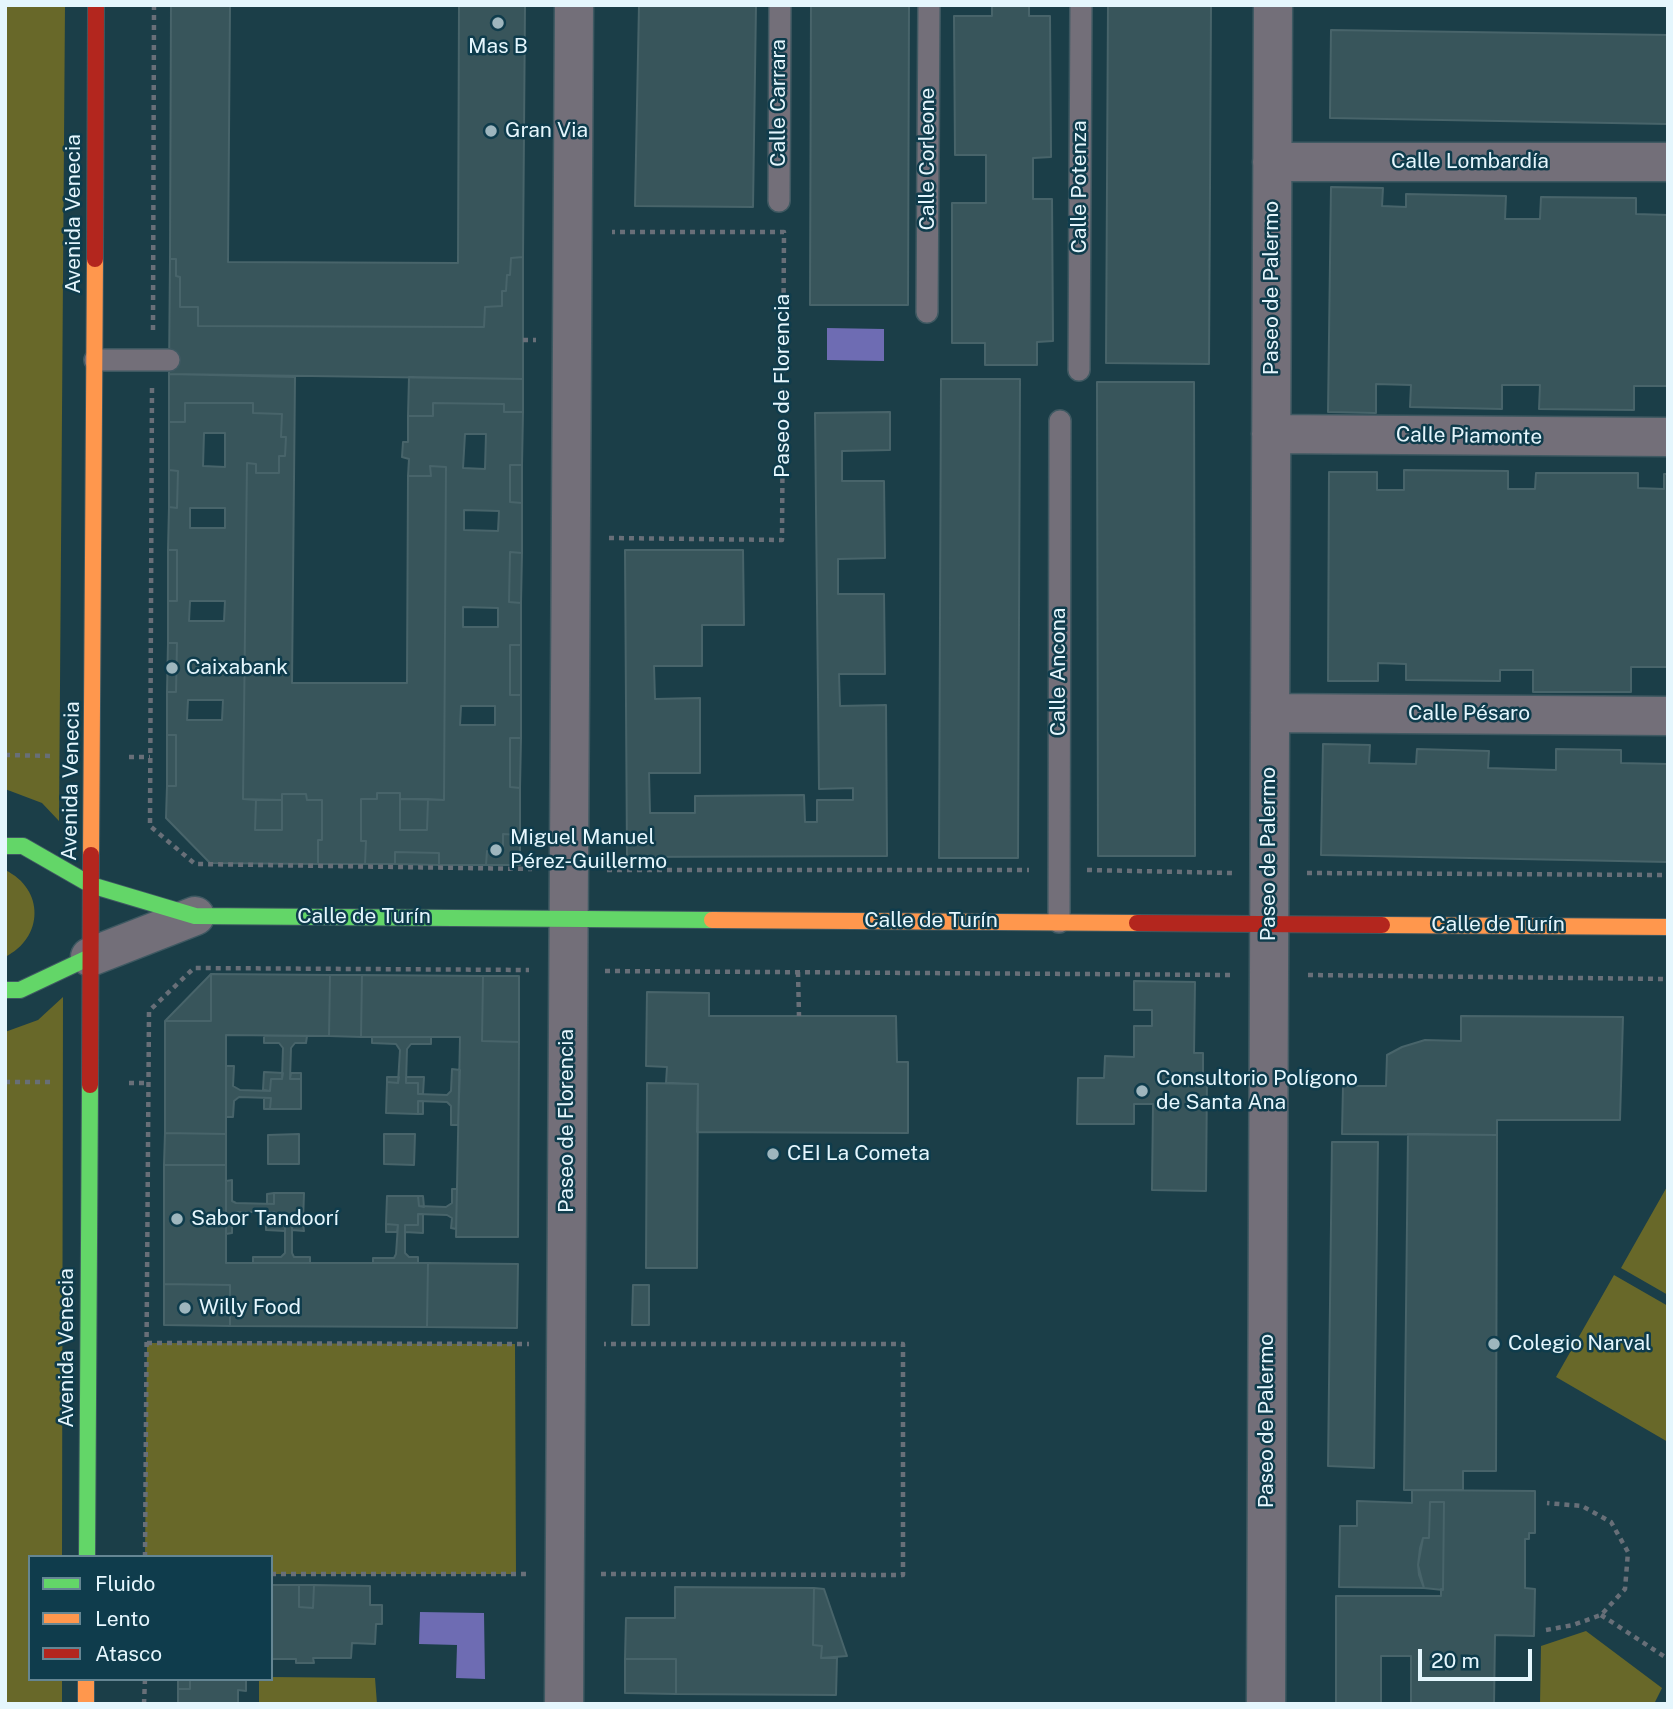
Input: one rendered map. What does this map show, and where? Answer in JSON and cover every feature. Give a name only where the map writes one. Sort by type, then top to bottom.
[{"type":"street","name":"Avenida Venecia","points":[[87,1555],[96,5]]},
{"type":"street","name":"Paseo de Florencia","points":[[564,1704],[574,5]]},
{"type":"street","name":"Paseo de Palermo","points":[[1266,1704],[1273,5]]},
{"type":"street","name":"Calle Lombardía","points":[[1272,162],[1668,162]]},
{"type":"street","name":"Calle Piamonte","points":[[1271,434],[1668,437]]},
{"type":"street","name":"Calle Pésaro","points":[[1270,713],[1668,716]]},
{"type":"street","name":"Calle de Turín","points":[[5,846],[23,846],[91,885],[195,916],[1668,926]]},
{"type":"street","name":"Calle de Turín","points":[[90,957],[195,916]]},
{"type":"street","points":[[5,990],[20,990],[90,957]]},
{"type":"street","points":[[86,1681],[86,1704]]},
{"type":"lane","name":"Calle Carrara","points":[[779,201],[780,5]]},
{"type":"lane","name":"Calle Corleone","points":[[927,312],[929,5]]},
{"type":"lane","name":"Calle Potenza","points":[[1079,370],[1081,5]]},
{"type":"lane","points":[[95,359],[161,360]]},
{"type":"lane","name":"Calle Ancona","points":[[1059,922],[1060,421]]},
{"type":"path","points":[[154,5],[161,360],[150,826],[195,864],[569,870],[1059,870],[1668,875]]},
{"type":"path","name":"Paseo de Florencia","points":[[571,538],[782,540],[783,232],[572,232]]},
{"type":"path","points":[[145,1555],[149,1011],[194,968],[1668,979]]},
{"type":"path","points":[[798,972],[799,1016]]},
{"type":"path","points":[[1546,1630],[1573,1625],[1601,1615],[1625,1588],[1628,1552],[1611,1522],[1582,1506],[1547,1503]]},
{"type":"path","points":[[1601,1615],[1668,1660]]},
{"type":"path","points":[[145,1681],[145,1704]]},
{"type":"shaded area","points":[[5,5],[65,5],[59,821],[42,803],[5,789]]},
{"type":"shaded area","points":[[827,328],[884,329],[884,361],[827,360]]},
{"type":"shaded area","points":[[5,870],[18,878],[27,889],[35,914],[27,938],[18,949],[5,957]]},
{"type":"shaded area","points":[[63,997],[62,1555],[28,1555],[28,1681],[62,1681],[62,1704],[5,1704],[5,1032],[38,1020]]},
{"type":"shaded area","points":[[1668,1185],[1668,1295],[1621,1268]]},
{"type":"shaded area","points":[[1614,1275],[1668,1306],[1668,1442],[1556,1377]]},
{"type":"shaded area","points":[[147,1343],[515,1344],[516,1574],[273,1574],[273,1555],[145,1555]]},
{"type":"shaded area","points":[[420,1612],[484,1613],[485,1679],[456,1678],[457,1645],[419,1644]]},
{"type":"shaded area","points":[[1586,1631],[1662,1688],[1654,1704],[1540,1704],[1541,1646]]},
{"type":"shaded area","points":[[273,1677],[375,1678],[377,1704],[259,1704],[259,1681],[273,1681]]},
{"type":"building","name":"Gran Via","points":[[171,5],[230,5],[228,262],[458,263],[459,5],[525,5],[523,257],[511,258],[506,291],[502,291],[502,306],[485,307],[484,327],[198,326],[198,307],[180,307],[180,277],[176,276],[176,259],[170,259]]},
{"type":"building","points":[[639,5],[756,5],[753,207],[635,206]]},
{"type":"building","points":[[811,5],[909,5],[908,305],[810,305]]},
{"type":"building","points":[[992,5],[1029,5],[1029,16],[1050,16],[1051,157],[1033,158],[1033,199],[1052,199],[1053,341],[1037,342],[1037,365],[985,365],[985,343],[952,343],[952,203],[986,203],[986,155],[955,155],[954,16],[992,16]]},
{"type":"building","points":[[1108,5],[1211,5],[1209,364],[1106,363]]},
{"type":"building","points":[[1331,30],[1668,35],[1668,124],[1330,118]]},
{"type":"building","points":[[1331,187],[1383,188],[1382,206],[1406,207],[1406,194],[1506,196],[1505,219],[1540,219],[1541,197],[1636,198],[1636,214],[1668,215],[1668,386],[1634,386],[1634,410],[1539,409],[1540,385],[1502,385],[1502,409],[1410,407],[1411,385],[1376,384],[1376,413],[1328,412]]},
{"type":"building","points":[[523,257],[523,379],[169,374],[170,259],[176,259],[176,276],[180,277],[180,307],[198,307],[198,326],[484,327],[485,307],[502,306],[502,291],[506,291],[511,258]]},
{"type":"building","points":[[169,374],[295,377],[292,683],[407,683],[408,476],[431,476],[430,466],[446,467],[444,800],[400,799],[400,793],[377,793],[377,799],[361,799],[361,841],[366,841],[365,864],[318,864],[318,840],[322,840],[322,800],[307,800],[306,794],[282,794],[282,800],[243,799],[247,463],[256,464],[256,473],[279,473],[279,456],[285,456],[286,437],[281,437],[282,414],[253,413],[253,403],[185,403],[185,422],[169,422]]},
{"type":"building","points":[[409,377],[523,379],[523,412],[504,412],[504,404],[433,403],[433,416],[408,416]]},
{"type":"building","points":[[941,379],[1020,379],[1018,858],[939,858]]},
{"type":"building","points":[[1097,382],[1194,382],[1195,856],[1098,856]]},
{"type":"building","points":[[185,403],[253,403],[253,413],[282,414],[281,437],[286,437],[285,456],[279,456],[279,473],[256,473],[256,464],[247,463],[243,799],[256,800],[255,830],[282,830],[282,794],[306,794],[307,800],[322,800],[322,840],[318,840],[318,864],[210,863],[166,818],[167,786],[176,786],[176,735],[167,735],[167,692],[176,692],[177,643],[168,643],[168,601],[177,601],[177,550],[168,550],[169,507],[177,508],[178,471],[169,470],[169,422],[185,422]],"holes":[[[204,433],[225,433],[225,467],[203,466]],[[190,508],[225,508],[225,528],[190,528]],[[190,601],[225,601],[224,621],[189,621]],[[188,700],[223,700],[222,720],[187,720]]]},
{"type":"building","points":[[433,403],[504,404],[504,412],[523,412],[522,465],[510,465],[510,502],[522,503],[522,553],[510,552],[509,602],[521,603],[521,645],[510,645],[510,695],[521,695],[521,738],[510,738],[510,787],[520,788],[520,835],[503,834],[503,852],[487,851],[486,865],[439,865],[439,853],[395,852],[395,864],[365,864],[366,841],[361,841],[361,799],[377,799],[377,793],[400,793],[400,830],[427,830],[428,799],[444,800],[446,467],[430,466],[431,476],[408,476],[409,459],[402,457],[403,442],[408,442],[408,416],[433,416]],"holes":[[[465,434],[486,434],[485,469],[463,468]],[[464,510],[499,511],[498,531],[464,530]],[[463,607],[498,608],[498,627],[463,627]],[[461,706],[495,706],[495,725],[460,725]]]},
{"type":"building","points":[[890,412],[890,450],[842,451],[842,481],[884,481],[885,558],[838,559],[838,594],[884,594],[885,674],[839,674],[840,706],[886,705],[887,856],[627,857],[625,550],[743,550],[744,625],[702,625],[702,666],[654,666],[655,699],[700,698],[700,773],[649,773],[650,813],[695,813],[695,796],[804,795],[805,822],[817,822],[817,800],[853,800],[853,788],[819,789],[815,413]]},
{"type":"building","points":[[510,465],[522,465],[522,503],[510,502]]},
{"type":"building","points":[[169,470],[178,471],[177,508],[169,507]]},
{"type":"building","points":[[1404,470],[1508,471],[1508,489],[1535,489],[1536,473],[1638,473],[1638,488],[1664,489],[1664,474],[1668,474],[1668,667],[1631,667],[1631,692],[1533,692],[1533,670],[1500,670],[1500,681],[1406,680],[1406,664],[1378,663],[1378,681],[1328,681],[1329,472],[1377,472],[1377,490],[1404,490]]},
{"type":"building","points":[[168,550],[177,550],[177,601],[168,601]]},
{"type":"building","points":[[510,552],[522,553],[521,603],[509,602]]},
{"type":"building","points":[[168,643],[177,643],[176,692],[167,692]]},
{"type":"building","points":[[510,645],[521,645],[521,695],[510,695]]},
{"type":"building","points":[[167,735],[176,735],[176,786],[167,786]]},
{"type":"building","points":[[510,738],[521,738],[520,788],[510,787]]},
{"type":"building","points":[[1323,744],[1370,745],[1369,763],[1416,764],[1417,749],[1489,751],[1488,768],[1556,770],[1556,749],[1621,750],[1621,763],[1668,764],[1668,862],[1321,855]]},
{"type":"building","points":[[400,799],[428,799],[427,830],[400,830]]},
{"type":"building","points":[[256,800],[282,800],[282,830],[255,830]]},
{"type":"building","points":[[503,834],[520,835],[520,865],[486,865],[487,851],[503,852]]},
{"type":"building","points":[[395,852],[439,853],[439,865],[395,864]]},
{"type":"building","points":[[211,974],[211,1021],[165,1021]]},
{"type":"building","points":[[211,974],[330,975],[329,1036],[226,1035],[226,1134],[165,1133],[165,1021],[211,1021]]},
{"type":"building","points":[[330,975],[362,975],[361,1037],[329,1036]]},
{"type":"building","points":[[362,975],[483,976],[482,1041],[519,1042],[518,1237],[456,1237],[460,1037],[361,1037]]},
{"type":"building","points":[[483,976],[519,976],[519,1042],[482,1041]]},
{"type":"building","name":"Consultorio Polígono de Santa Ana","points":[[1134,981],[1195,982],[1194,1053],[1203,1053],[1203,1075],[1207,1075],[1206,1191],[1152,1190],[1153,1104],[1134,1104],[1134,1124],[1077,1124],[1078,1078],[1104,1078],[1105,1056],[1134,1057],[1134,1026],[1152,1026],[1152,1010],[1134,1010]]},
{"type":"building","points":[[647,992],[709,993],[709,1016],[896,1016],[897,1062],[908,1062],[908,1133],[697,1132],[698,1084],[666,1083],[667,1067],[646,1066]]},
{"type":"building","points":[[1461,1016],[1623,1017],[1620,1120],[1497,1120],[1497,1135],[1342,1134],[1343,1086],[1386,1086],[1387,1055],[1425,1040],[1461,1041]]},
{"type":"building","points":[[264,1036],[307,1036],[306,1043],[295,1043],[291,1048],[290,1079],[301,1079],[301,1109],[270,1109],[271,1098],[239,1097],[234,1101],[233,1117],[226,1117],[226,1066],[234,1066],[233,1086],[240,1090],[270,1091],[271,1079],[282,1079],[283,1048],[279,1043],[264,1043]]},
{"type":"building","points":[[372,1037],[431,1037],[431,1044],[411,1044],[407,1049],[406,1083],[418,1083],[418,1094],[447,1095],[451,1091],[452,1069],[460,1070],[458,1125],[451,1125],[451,1106],[447,1102],[418,1101],[418,1114],[386,1113],[387,1082],[398,1083],[400,1050],[396,1044],[372,1043]]},
{"type":"building","points":[[264,1072],[283,1073],[282,1079],[271,1079],[270,1091],[263,1090]]},
{"type":"building","points":[[291,1073],[301,1073],[301,1079],[290,1079]]},
{"type":"building","points":[[387,1077],[399,1077],[398,1083],[387,1082]]},
{"type":"building","points":[[406,1077],[424,1077],[423,1094],[418,1094],[418,1083],[406,1083]]},
{"type":"building","points":[[647,1083],[698,1084],[697,1268],[646,1268]]},
{"type":"building","points":[[264,1098],[271,1098],[270,1109],[264,1109]]},
{"type":"building","points":[[418,1101],[423,1101],[423,1114],[418,1114]]},
{"type":"building","points":[[165,1133],[226,1134],[226,1165],[164,1165]]},
{"type":"building","points":[[299,1134],[299,1164],[268,1164],[268,1135]]},
{"type":"building","points":[[384,1134],[415,1134],[414,1165],[384,1164]]},
{"type":"building","points":[[1408,1134],[1497,1135],[1496,1471],[1463,1471],[1463,1490],[1404,1490]]},
{"type":"building","points":[[1332,1142],[1378,1142],[1374,1468],[1328,1466]]},
{"type":"building","points":[[164,1165],[226,1165],[226,1263],[428,1263],[427,1327],[230,1326],[230,1285],[164,1284]]},
{"type":"building","points":[[232,1180],[232,1201],[236,1203],[274,1204],[274,1193],[304,1193],[303,1223],[292,1223],[292,1253],[294,1257],[310,1257],[310,1263],[253,1263],[253,1257],[281,1257],[285,1253],[285,1224],[274,1223],[274,1212],[236,1212],[232,1214],[232,1233],[226,1234],[226,1181]]},
{"type":"building","points":[[452,1189],[457,1189],[456,1229],[451,1228],[452,1218],[447,1215],[418,1214],[418,1225],[405,1225],[405,1253],[409,1257],[418,1257],[418,1263],[373,1263],[373,1258],[394,1258],[396,1254],[398,1225],[386,1224],[387,1196],[418,1196],[419,1206],[446,1207],[452,1203]]},
{"type":"building","points":[[274,1193],[274,1204],[267,1204],[267,1194]]},
{"type":"building","points":[[418,1196],[423,1196],[424,1207],[419,1206]]},
{"type":"building","points":[[266,1212],[274,1212],[274,1223],[285,1224],[285,1231],[266,1230]]},
{"type":"building","points":[[418,1214],[423,1214],[423,1233],[405,1232],[405,1225],[418,1225]]},
{"type":"building","points":[[292,1223],[303,1223],[304,1231],[292,1230]]},
{"type":"building","points":[[386,1224],[398,1225],[397,1232],[386,1232]]},
{"type":"building","points":[[428,1263],[518,1264],[517,1328],[427,1327]]},
{"type":"building","points":[[164,1284],[230,1285],[230,1326],[164,1325]]},
{"type":"building","points":[[633,1285],[649,1285],[649,1325],[632,1325]]},
{"type":"building","points":[[1412,1490],[1535,1491],[1535,1533],[1529,1533],[1529,1539],[1525,1539],[1525,1588],[1535,1589],[1534,1636],[1495,1635],[1494,1704],[1411,1704],[1411,1656],[1381,1656],[1381,1704],[1336,1704],[1336,1596],[1441,1596],[1444,1502],[1430,1502],[1429,1538],[1423,1538],[1418,1565],[1424,1588],[1339,1587],[1340,1526],[1357,1526],[1357,1501],[1412,1503]]},
{"type":"building","points":[[1430,1502],[1444,1502],[1443,1590],[1424,1588],[1419,1575],[1420,1548],[1423,1538],[1429,1538]]},
{"type":"building","points":[[273,1585],[299,1585],[299,1607],[313,1608],[314,1585],[370,1586],[370,1605],[382,1605],[382,1624],[376,1624],[375,1644],[352,1643],[351,1658],[313,1658],[314,1663],[296,1663],[296,1659],[273,1659]]},
{"type":"building","points":[[299,1585],[314,1585],[313,1608],[299,1607]]},
{"type":"building","points":[[675,1587],[814,1588],[813,1645],[822,1646],[821,1658],[837,1658],[836,1695],[676,1694],[676,1659],[625,1659],[626,1618],[675,1618]]},
{"type":"building","points":[[814,1588],[824,1589],[847,1656],[821,1658],[822,1646],[813,1645]]},
{"type":"building","points":[[625,1659],[676,1659],[676,1694],[625,1693]]},
{"type":"building","points":[[178,1681],[190,1681],[190,1689],[178,1689]]},
{"type":"building","points":[[190,1681],[246,1681],[246,1691],[238,1690],[238,1704],[178,1704],[178,1689],[190,1689]]},
{"type":"traffic: fast","points":[[5,846],[23,846],[91,885],[195,916],[712,920]]},
{"type":"traffic: fast","points":[[5,990],[20,990],[90,957]]},
{"type":"traffic: fast","points":[[87,1555],[90,1085]]},
{"type":"traffic: slow","points":[[91,855],[95,259]]},
{"type":"traffic: slow","points":[[712,920],[1137,923]]},
{"type":"traffic: slow","points":[[1382,925],[1668,927]]},
{"type":"traffic: slow","points":[[86,1681],[86,1704]]},
{"type":"traffic: jam","points":[[95,259],[96,5]]},
{"type":"traffic: jam","points":[[90,1085],[91,855]]},
{"type":"traffic: jam","points":[[1137,923],[1382,925]]},
{"type":"place","name":"Mas B","points":[[498,23]]},
{"type":"place","name":"Gran Via","points":[[491,131]]},
{"type":"place","name":"Caixabank","points":[[172,668]]},
{"type":"place","name":"Miguel Manuel Pérez-Guillermo","points":[[496,850]]},
{"type":"place","name":"Consultorio Polígono de Santa Ana","points":[[1142,1091]]},
{"type":"place","name":"CEI La Cometa","points":[[773,1154]]},
{"type":"place","name":"Sabor Tandoorí","points":[[177,1219]]},
{"type":"place","name":"Willy Food","points":[[185,1308]]},
{"type":"place","name":"Colegio Narval","points":[[1494,1344]]}]
